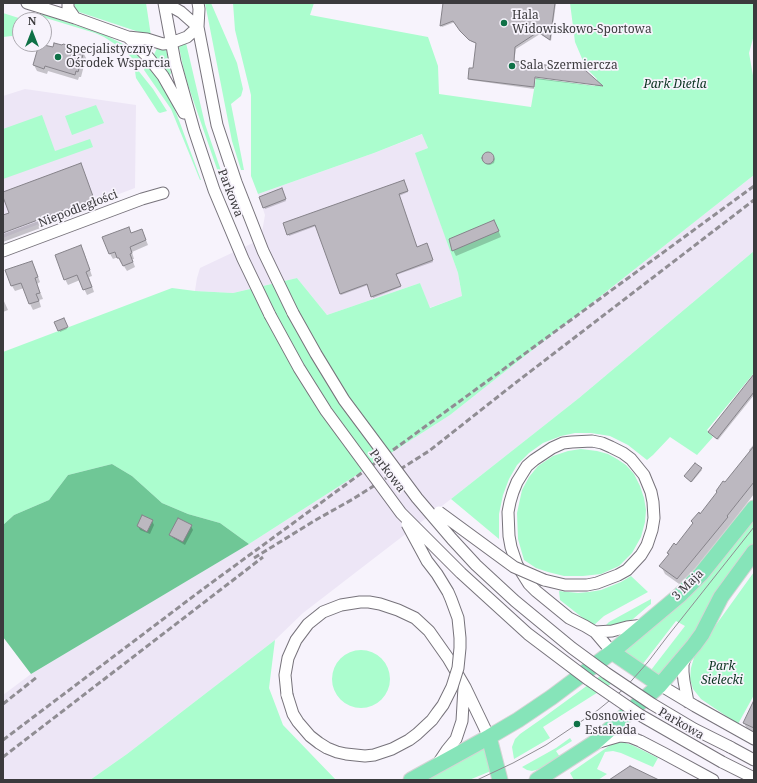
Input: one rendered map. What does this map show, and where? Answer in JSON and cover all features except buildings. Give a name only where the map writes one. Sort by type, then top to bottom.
[{"type":"main road","name":"3 Maja","points":[[490,737],[552,697],[612,652],[680,595],[701,574],[754,508]]},
{"type":"main road","points":[[537,780],[594,743],[660,685],[702,634],[721,597],[754,552]]},
{"type":"main road","points":[[612,652],[660,685]]},
{"type":"main road","points":[[411,780],[490,737],[500,780]]},
{"type":"street","points":[[29,3],[128,37],[147,39],[163,44],[171,43],[186,37],[198,26],[181,12],[164,3]]},
{"type":"street","points":[[68,3],[68,8],[75,18]]},
{"type":"street","name":"Parkowa","points":[[164,3],[175,62],[194,130],[214,190],[243,259],[270,315],[299,368],[326,411],[401,513],[461,573],[528,634],[549,650],[640,715],[722,762],[754,778]]},
{"type":"street","name":"Parkowa","points":[[198,3],[198,26],[217,125],[236,182],[264,250],[293,313],[344,400],[417,498],[476,565],[515,601],[572,648],[652,704],[694,729],[754,760]]},
{"type":"street","points":[[128,37],[148,57],[163,76],[194,130]]},
{"type":"street","name":"Niepodległości","points":[[3,251],[142,199],[164,193]]},
{"type":"street","points":[[417,498],[439,512],[514,567],[533,576],[544,580],[566,585],[587,585],[608,580],[627,570],[641,555],[651,535],[654,511],[651,492],[644,474],[631,459],[607,445],[592,441],[562,444],[552,448],[527,466],[517,482],[510,502],[508,522],[511,547],[517,565],[529,584],[570,618],[595,632],[612,652]]},
{"type":"street","points":[[401,513],[427,561],[448,592],[458,618],[460,638],[458,668],[452,687],[443,705],[432,720],[409,740],[401,745],[374,755],[346,754],[337,752],[319,743],[310,736],[293,714],[287,695],[285,675],[291,649],[301,632],[314,618],[323,612],[340,605],[369,602],[389,606],[415,618],[429,631],[448,658],[464,687],[490,737]]},
{"type":"street","points":[[595,632],[612,631],[644,625]]},
{"type":"street","points":[[686,655],[683,664],[683,672],[688,702]]},
{"type":"street","points":[[660,685],[754,739]]},
{"type":"street","points":[[437,765],[456,739],[462,721],[464,687]]},
{"type":"street","points":[[594,743],[620,736],[630,737],[713,780]]},
{"type":"shaded area","points":[[25,89],[136,105],[135,188],[3,238],[3,96]]},
{"type":"shaded area","points":[[423,134],[428,148],[416,153],[458,273],[462,296],[429,308],[420,283],[327,315],[297,278],[233,293],[195,291],[200,268],[255,242],[253,237],[262,232],[265,215],[258,194]]},
{"type":"shaded area","points":[[754,175],[754,251],[579,398],[303,613],[275,640],[127,754],[90,780],[3,780],[3,695],[31,674],[249,544],[450,415]]},
{"type":"green space","points":[[74,3],[146,3],[151,36],[79,12],[75,9]]},
{"type":"green space","points":[[205,3],[211,3],[237,63],[243,89],[241,96],[231,104],[244,170],[241,170],[232,141]]},
{"type":"green space","name":"Park Dietla","points":[[233,3],[314,3],[310,15],[428,37],[438,66],[439,94],[531,107],[536,78],[595,86],[597,79],[586,68],[575,42],[570,3],[754,3],[754,35],[749,53],[754,81],[754,175],[450,415],[249,544],[220,523],[188,514],[162,503],[132,476],[112,464],[68,475],[49,500],[14,515],[3,525],[3,352],[172,288],[233,293],[297,278],[327,315],[420,283],[430,308],[462,296],[458,273],[415,153],[428,148],[422,134],[374,153],[258,194],[251,176],[251,95],[235,30]]},
{"type":"green space","points":[[3,13],[12,16],[12,36],[3,37]]},
{"type":"green space","points":[[52,17],[103,34],[127,46],[141,57],[136,62],[124,50],[95,33],[52,20]]},
{"type":"green space","points":[[186,43],[205,124],[230,197],[227,198],[184,71],[179,47]]},
{"type":"green space","points":[[157,48],[166,49],[171,73],[170,75],[168,75],[153,57]]},
{"type":"green space","points":[[147,64],[169,95],[201,180],[171,109],[144,70]]},
{"type":"green space","points":[[137,69],[153,89],[167,111],[160,113],[158,112],[136,78],[135,71]]},
{"type":"green space","points":[[96,105],[104,123],[72,135],[65,116]]},
{"type":"green space","points":[[42,115],[55,151],[90,139],[93,147],[3,179],[3,129]]},
{"type":"green space","points":[[754,251],[754,373],[707,430],[713,437],[697,455],[670,437],[647,460],[628,445],[610,436],[591,433],[575,433],[561,436],[543,443],[529,453],[517,465],[509,479],[503,495],[499,514],[499,539],[451,499],[579,398]]},
{"type":"green space","points":[[581,449],[608,454],[626,465],[634,474],[644,498],[646,510],[645,522],[641,537],[632,553],[619,566],[601,574],[564,576],[536,568],[524,560],[518,539],[517,513],[522,490],[529,477],[538,466],[553,456],[568,451]]},
{"type":"green space","points":[[112,464],[132,476],[162,503],[188,514],[220,523],[249,544],[31,674],[3,637],[3,525],[14,515],[49,500],[68,475]]},
{"type":"green space","points":[[754,519],[754,543],[718,590],[697,631],[660,676],[651,670],[685,626],[676,621],[642,665],[624,650]]},
{"type":"green space","name":"Park Sielecki","points":[[754,572],[754,695],[738,724],[701,699],[693,689],[690,679],[691,668],[695,654]]},
{"type":"green space","points":[[631,576],[648,592],[604,616],[593,626],[560,600],[559,591],[578,593],[601,590],[621,582]]},
{"type":"green space","points":[[651,599],[651,604],[625,624],[604,627],[609,622]]},
{"type":"green space","points":[[275,640],[269,688],[283,725],[336,780],[90,780],[127,754]]},
{"type":"green space","points":[[355,650],[367,650],[382,658],[390,673],[390,685],[382,700],[367,708],[355,708],[340,700],[332,685],[332,673],[340,658]]},
{"type":"green space","points":[[603,674],[614,682],[543,727],[550,738],[514,759],[512,747],[515,739],[520,734]]},
{"type":"green space","points":[[570,738],[572,741],[556,751],[560,757],[540,769],[532,771],[522,767],[556,748]]},
{"type":"green space","points":[[622,742],[632,745],[658,758],[653,767],[621,753],[613,751],[605,752],[597,769],[607,774],[598,780],[574,780],[570,773],[609,746]]},
{"type":"green space","points":[[481,749],[485,750],[491,771],[469,780],[425,780]]},
{"type":"tram line","points":[[477,780],[546,745],[598,710],[625,688],[648,662],[754,527]]},
{"type":"railway","points":[[3,740],[203,589],[754,186]]},
{"type":"railway","points":[[254,558],[353,499],[429,451],[754,200]]},
{"type":"railway","points":[[3,757],[263,557]]},
{"type":"railway","points":[[3,704],[37,677]]},
{"type":"place","name":"Hala Widowiskowo-Sportowa","points":[[504,23]]},
{"type":"place","name":"Specjalistyczny Ośrodek Wsparcia","points":[[58,57]]},
{"type":"place","name":"Sala Szermiercza","points":[[512,66]]},
{"type":"place","name":"Sosnowiec Estakada","points":[[577,724]]}]
